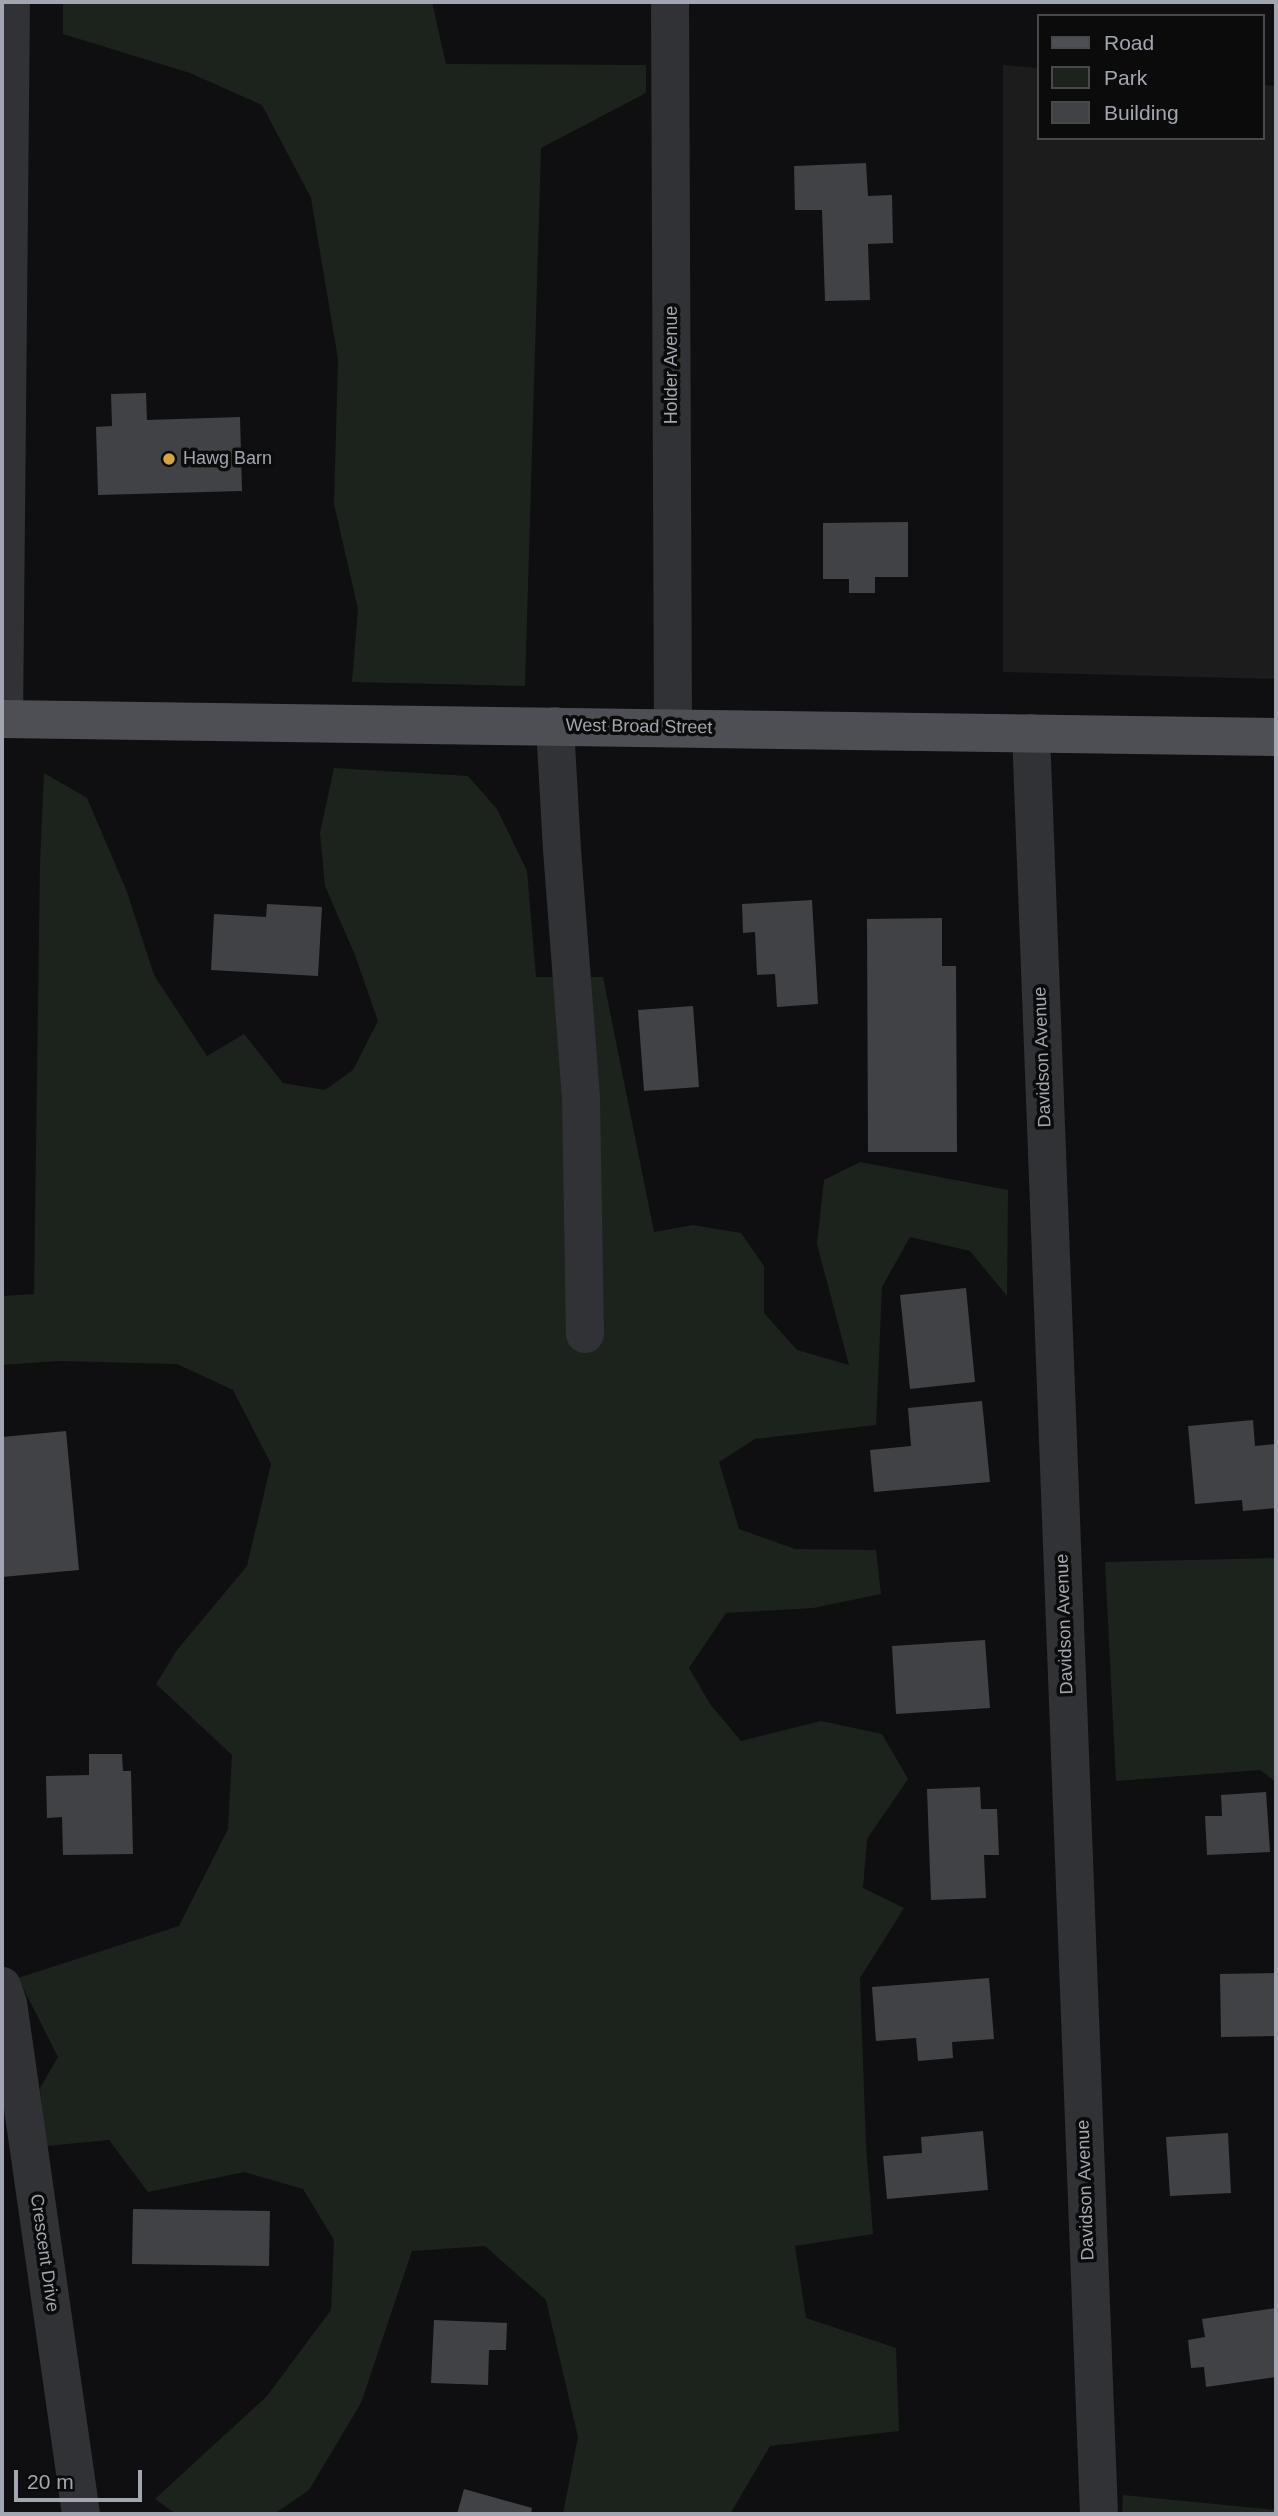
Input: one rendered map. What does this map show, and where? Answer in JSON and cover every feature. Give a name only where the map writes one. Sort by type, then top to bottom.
[{"type":"main road","name":"West Broad Street","points":[[3,719],[1276,737]]},
{"type":"street","points":[[3,719],[7,46],[11,2]]},
{"type":"street","name":"Holder Avenue","points":[[670,2],[673,727]]},
{"type":"street","points":[[555,726],[581,1098],[585,1334]]},
{"type":"street","name":"Davidson Avenue","points":[[1031,733],[1099,2514]]},
{"type":"street","name":"Crescent Drive","points":[[2,1986],[8,2003],[77,2513]]},
{"type":"shaded area","points":[[1003,65],[1036,68],[1036,140],[1264,140],[1264,85],[1276,86],[1276,679],[1003,672]]},
{"type":"green space","points":[[63,2],[432,2],[446,64],[646,65],[646,93],[541,148],[525,686],[352,682],[358,609],[334,504],[338,359],[311,198],[262,105],[190,73],[63,34]]},
{"type":"green space","points":[[334,768],[468,776],[497,809],[527,871],[536,977],[603,977],[654,1232],[693,1225],[741,1233],[764,1266],[764,1313],[797,1350],[849,1365],[817,1244],[824,1180],[860,1162],[1008,1190],[1007,1296],[970,1251],[910,1237],[882,1287],[876,1425],[755,1439],[719,1462],[739,1529],[795,1549],[876,1550],[881,1594],[813,1608],[726,1613],[689,1668],[710,1704],[741,1741],[821,1721],[882,1734],[908,1779],[867,1839],[863,1888],[904,1908],[860,1978],[866,2146],[873,2234],[795,2246],[806,2318],[896,2348],[899,2431],[770,2446],[730,2514],[563,2514],[578,2437],[546,2300],[485,2246],[412,2251],[361,2403],[309,2490],[274,2514],[176,2514],[155,2499],[267,2396],[331,2310],[334,2240],[303,2189],[244,2172],[148,2192],[109,2140],[46,2146],[40,2088],[58,2057],[18,1978],[179,1926],[228,1829],[232,1755],[156,1684],[177,1650],[247,1566],[271,1464],[233,1390],[177,1364],[59,1361],[2,1365],[2,1296],[34,1294],[40,864],[44,773],[87,798],[127,892],[154,975],[207,1056],[244,1034],[283,1083],[325,1090],[353,1070],[378,1021],[355,955],[325,886],[320,833]]},
{"type":"green space","points":[[1276,1558],[1276,1782],[1260,1770],[1116,1781],[1105,1562]]},
{"type":"green space","points":[[1123,2495],[1276,2510],[1276,2514],[1122,2514]]},
{"type":"building","points":[[866,163],[868,196],[892,195],[893,243],[868,244],[870,300],[825,301],[822,210],[795,210],[794,166]]},
{"type":"building","name":"Hawg Barn","points":[[146,393],[147,420],[240,417],[242,491],[98,495],[96,427],[112,426],[111,394]]},
{"type":"building","points":[[908,522],[908,577],[875,577],[875,593],[849,593],[849,579],[823,579],[823,523]]},
{"type":"building","points":[[812,900],[818,1004],[777,1007],[775,974],[757,975],[755,932],[743,933],[742,904]]},
{"type":"building","points":[[267,904],[322,907],[318,976],[211,970],[214,914],[266,917]]},
{"type":"building","points":[[942,918],[942,966],[956,966],[957,1152],[868,1152],[867,919]]},
{"type":"building","points":[[693,1006],[699,1087],[644,1091],[638,1010]]},
{"type":"building","points":[[966,1288],[975,1382],[910,1389],[900,1295]]},
{"type":"building","points":[[982,1401],[990,1482],[874,1492],[870,1450],[911,1446],[908,1408]]},
{"type":"building","points":[[1253,1420],[1255,1446],[1276,1444],[1276,1508],[1243,1511],[1242,1500],[1195,1504],[1188,1426]]},
{"type":"building","points":[[66,1431],[79,1570],[2,1577],[2,1437]]},
{"type":"building","points":[[985,1640],[990,1708],[896,1714],[892,1646]]},
{"type":"building","points":[[89,1754],[122,1754],[123,1771],[131,1771],[133,1854],[63,1855],[62,1817],[47,1818],[46,1776],[89,1775]]},
{"type":"building","points":[[980,1787],[981,1809],[997,1809],[999,1855],[984,1855],[986,1898],[931,1900],[927,1789]]},
{"type":"building","points":[[1266,1792],[1270,1852],[1207,1855],[1205,1816],[1222,1816],[1221,1795]]},
{"type":"building","points":[[1276,1973],[1276,2036],[1221,2037],[1220,1974]]},
{"type":"building","points":[[989,1978],[994,2039],[952,2042],[953,2058],[918,2061],[916,2038],[876,2041],[872,1987]]},
{"type":"building","points":[[983,2131],[988,2190],[887,2199],[883,2156],[922,2153],[921,2137]]},
{"type":"building","points":[[1228,2133],[1231,2193],[1170,2196],[1166,2137]]},
{"type":"building","points":[[133,2209],[270,2211],[269,2266],[132,2264]]},
{"type":"building","points":[[1276,2308],[1276,2377],[1206,2387],[1204,2367],[1191,2368],[1188,2340],[1205,2337],[1202,2319]]},
{"type":"building","points":[[434,2320],[507,2323],[506,2350],[489,2350],[488,2385],[431,2383]]},
{"type":"building","points":[[464,2489],[532,2508],[531,2514],[457,2514]]},
{"type":"place","name":"Hawg Barn","points":[[169,459]]}]
